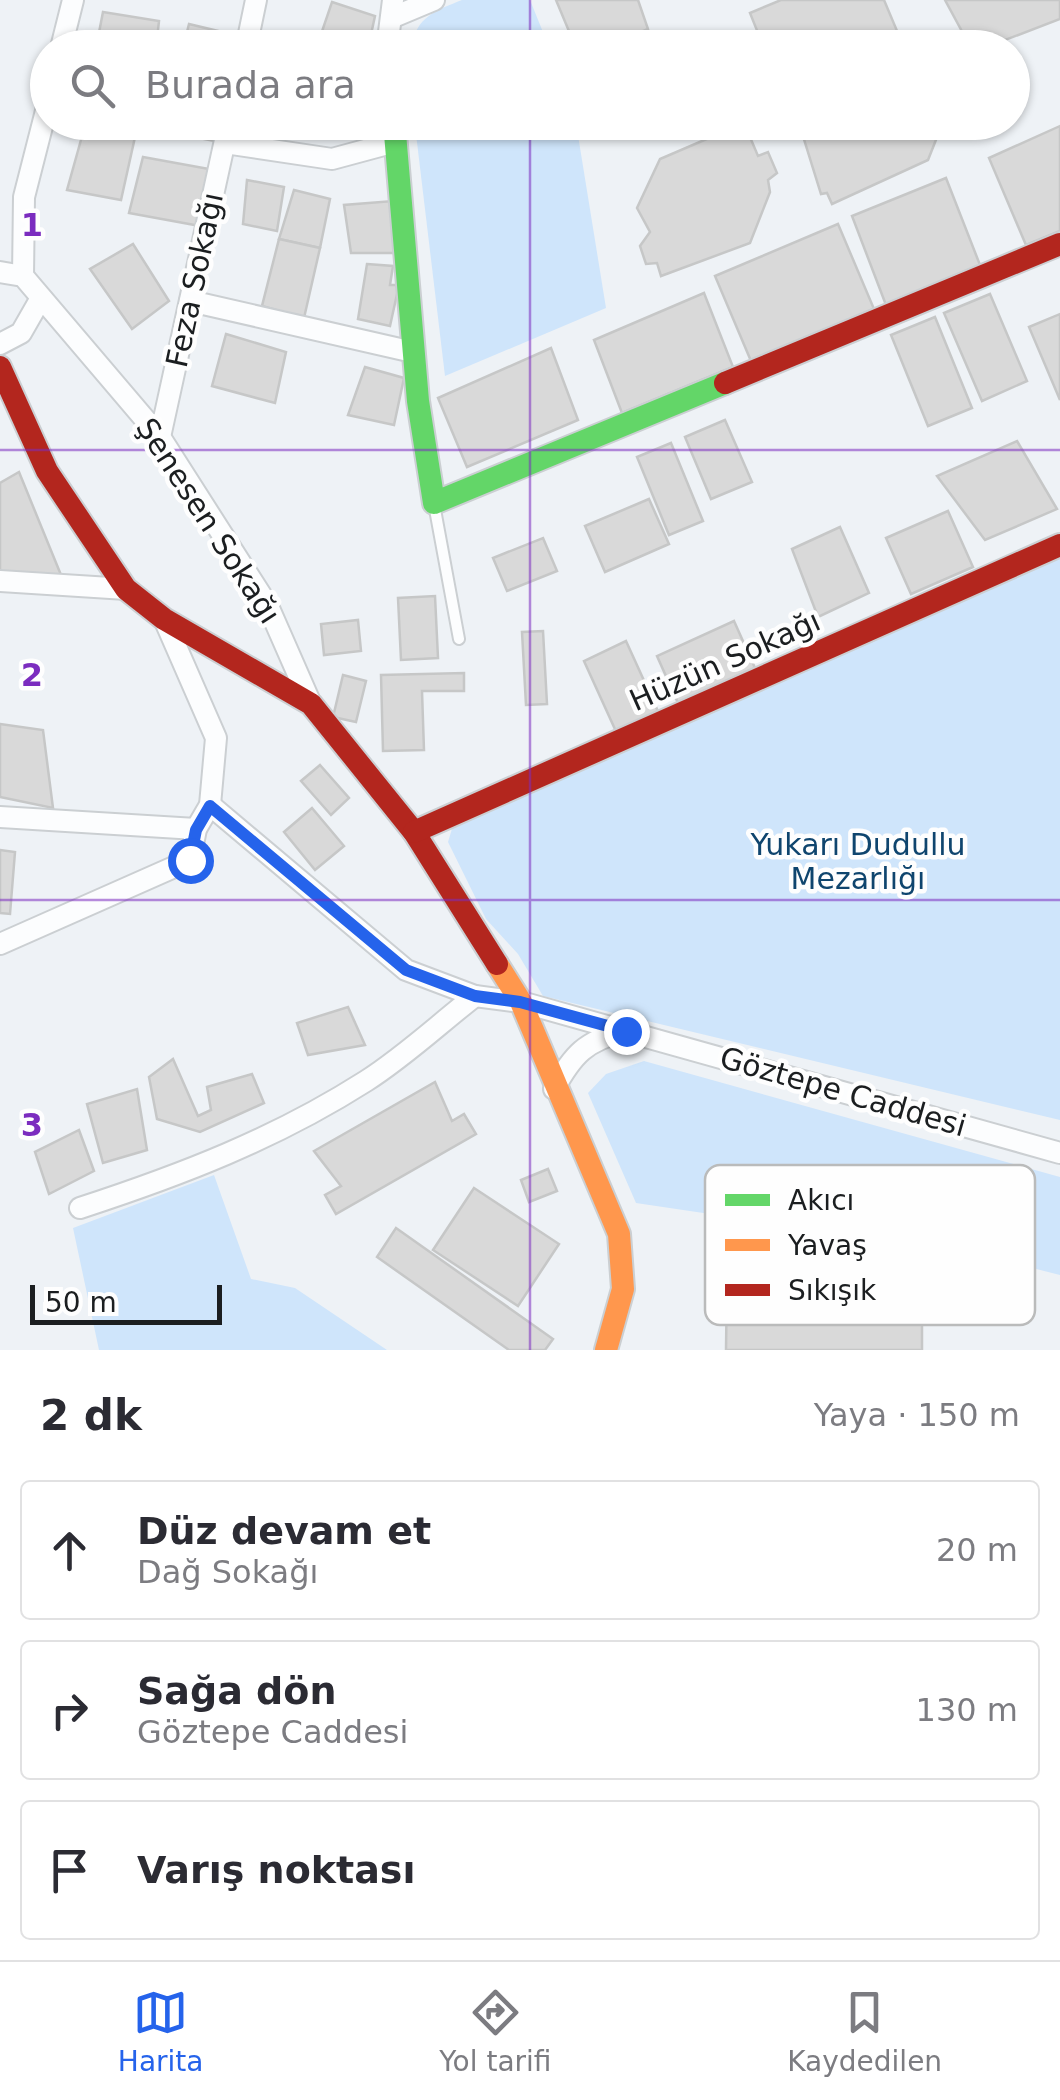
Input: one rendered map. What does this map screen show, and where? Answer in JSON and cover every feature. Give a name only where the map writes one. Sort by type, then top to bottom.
[{"type":"street","points":[[66,30],[73,0]]},
{"type":"street","points":[[250,30],[256,0]]},
{"type":"street","points":[[392,9],[434,0]]},
{"type":"street","points":[[0,272],[23,276],[24,197],[39,140]]},
{"type":"street","name":"Feza Sokağı","points":[[160,437],[225,140]]},
{"type":"street","points":[[254,140],[332,160],[376,140]]},
{"type":"street","points":[[395,140],[413,352],[434,503],[1060,244]]},
{"type":"street","name":"Şenesen Sokağı","points":[[23,276],[160,437],[268,606],[310,704]]},
{"type":"street","points":[[0,344],[21,333],[42,298]]},
{"type":"street","points":[[190,301],[413,352]]},
{"type":"street","points":[[0,367],[47,471],[126,589],[164,619],[310,704],[414,832],[520,1002],[618,1234],[623,1289],[606,1350]]},
{"type":"street","name":"Hüzün Sokağı","points":[[414,832],[1060,545]]},
{"type":"street","points":[[0,581],[126,589]]},
{"type":"street","points":[[0,944],[190,860],[196,830],[210,806],[216,738],[164,619]]},
{"type":"street","name":"Göztepe Caddesi","points":[[210,806],[406,970],[475,996],[520,1002],[1060,1153]]},
{"type":"street","points":[[0,817],[196,830]]},
{"type":"street","points":[[80,1208],[196,1170],[242,1150],[368,1080],[475,996]]},
{"type":"street","points":[[554,1088],[572,1056],[585,1044],[626,1031]]},
{"type":"lane","points":[[434,503],[459,639]]},
{"type":"green space","points":[[462,0],[530,0],[542,30],[417,30],[436,11]]},
{"type":"green space","points":[[417,140],[579,140],[606,308],[445,376]]},
{"type":"green space","name":"Yukarı Dudullu Mezarlığı","points":[[1060,555],[1060,1120],[543,996],[518,954],[486,919],[448,842],[454,822]]},
{"type":"green space","points":[[644,1061],[1017,1165],[705,1165],[705,1213],[636,1203],[588,1093],[606,1074]]},
{"type":"green space","points":[[1035,1170],[1060,1177],[1060,1275],[1035,1269]]},
{"type":"green space","points":[[214,1175],[251,1279],[295,1288],[387,1350],[99,1350],[73,1228]]},
{"type":"building","points":[[556,0],[638,0],[648,29],[646,30],[568,30]]},
{"type":"building","points":[[781,0],[884,0],[897,30],[757,30],[750,13]]},
{"type":"building","points":[[945,0],[1060,0],[1060,19],[1030,30],[961,30]]},
{"type":"building","points":[[332,2],[375,16],[372,30],[322,30]]},
{"type":"building","points":[[103,12],[159,21],[158,30],[100,30]]},
{"type":"building","points":[[189,24],[214,30],[188,30]]},
{"type":"building","points":[[1060,126],[1060,231],[1026,245],[989,158]]},
{"type":"building","points":[[81,140],[134,140],[121,200],[67,190]]},
{"type":"building","points":[[704,140],[751,140],[758,156],[768,152],[777,173],[768,180],[770,192],[750,243],[661,276],[657,263],[646,264],[640,246],[650,232],[637,208],[660,159]]},
{"type":"building","points":[[804,140],[936,140],[928,160],[832,204],[827,193],[821,194]]},
{"type":"building","points":[[143,157],[209,169],[200,226],[129,213]]},
{"type":"building","points":[[946,178],[980,265],[886,305],[852,216]]},
{"type":"building","points":[[247,180],[284,187],[277,231],[243,224]]},
{"type":"building","points":[[294,190],[330,199],[320,248],[279,239]]},
{"type":"building","points":[[393,201],[397,253],[351,253],[344,205]]},
{"type":"building","points":[[838,224],[874,309],[751,361],[715,276]]},
{"type":"building","points":[[279,239],[320,248],[304,318],[262,306]]},
{"type":"building","points":[[133,244],[169,301],[132,329],[90,269]]},
{"type":"building","points":[[367,264],[393,266],[390,285],[399,285],[390,326],[358,319]]},
{"type":"building","points":[[704,293],[733,367],[622,413],[594,340]]},
{"type":"building","points":[[990,294],[1027,381],[982,401],[944,313]]},
{"type":"building","points":[[1060,314],[1060,400],[1029,327]]},
{"type":"building","points":[[935,317],[972,408],[928,426],[891,335]]},
{"type":"building","points":[[226,334],[286,352],[275,403],[212,386]]},
{"type":"building","points":[[551,348],[578,420],[467,467],[438,398]]},
{"type":"building","points":[[365,367],[404,378],[394,425],[348,415]]},
{"type":"building","points":[[725,420],[752,482],[711,499],[685,437]]},
{"type":"building","points":[[1017,441],[1057,509],[985,540],[937,476]]},
{"type":"building","points":[[671,443],[703,521],[669,535],[637,457]]},
{"type":"building","points":[[19,472],[61,575],[0,573],[0,483]]},
{"type":"building","points":[[649,499],[669,544],[605,572],[585,526]]},
{"type":"building","points":[[948,511],[973,567],[911,594],[886,538]]},
{"type":"building","points":[[840,527],[869,593],[818,617],[792,549]]},
{"type":"building","points":[[543,538],[557,571],[507,591],[493,558]]},
{"type":"building","points":[[435,596],[438,658],[401,660],[398,598]]},
{"type":"building","points":[[358,620],[361,651],[324,655],[321,624]]},
{"type":"building","points":[[734,621],[755,668],[678,703],[657,656]]},
{"type":"building","points":[[543,631],[547,704],[526,705],[522,632]]},
{"type":"building","points":[[626,641],[661,718],[619,738],[584,661]]},
{"type":"building","points":[[464,673],[464,691],[422,691],[424,750],[383,751],[381,675]]},
{"type":"building","points":[[343,675],[366,681],[356,722],[333,717]]},
{"type":"building","points":[[0,724],[43,730],[53,808],[0,797]]},
{"type":"building","points":[[320,765],[349,798],[331,815],[301,781]]},
{"type":"building","points":[[312,808],[344,846],[315,870],[284,832]]},
{"type":"building","points":[[0,850],[15,852],[10,914],[0,913]]},
{"type":"building","points":[[348,1007],[365,1045],[308,1055],[297,1023]]},
{"type":"building","points":[[173,1059],[198,1116],[211,1110],[207,1087],[252,1074],[264,1103],[200,1132],[157,1119],[149,1077]]},
{"type":"building","points":[[435,1082],[452,1121],[464,1114],[476,1134],[336,1214],[325,1195],[341,1186],[314,1151]]},
{"type":"building","points":[[137,1089],[147,1150],[103,1163],[87,1104]]},
{"type":"building","points":[[79,1130],[94,1171],[49,1194],[35,1152]]},
{"type":"building","points":[[548,1169],[557,1191],[529,1202],[521,1180]]},
{"type":"building","points":[[474,1188],[559,1244],[518,1306],[433,1250]]},
{"type":"building","points":[[396,1228],[553,1339],[545,1350],[509,1350],[377,1257]]},
{"type":"building","points":[[726,1325],[922,1325],[922,1350],[726,1350]]},
{"type":"traffic: fast","points":[[396,140],[418,401],[434,503],[725,383]]},
{"type":"traffic: slow","points":[[497,964],[521,1002],[619,1234],[623,1289],[606,1350]]},
{"type":"traffic: jam","points":[[725,383],[1060,244]]},
{"type":"traffic: jam","points":[[0,367],[47,471],[126,589],[164,619],[311,704],[414,832],[497,964]]},
{"type":"traffic: jam","points":[[414,832],[1060,545]]},
{"type":"route","points":[[190,860],[196,830],[210,806],[406,970],[475,996],[520,1002],[626,1031]]}]
